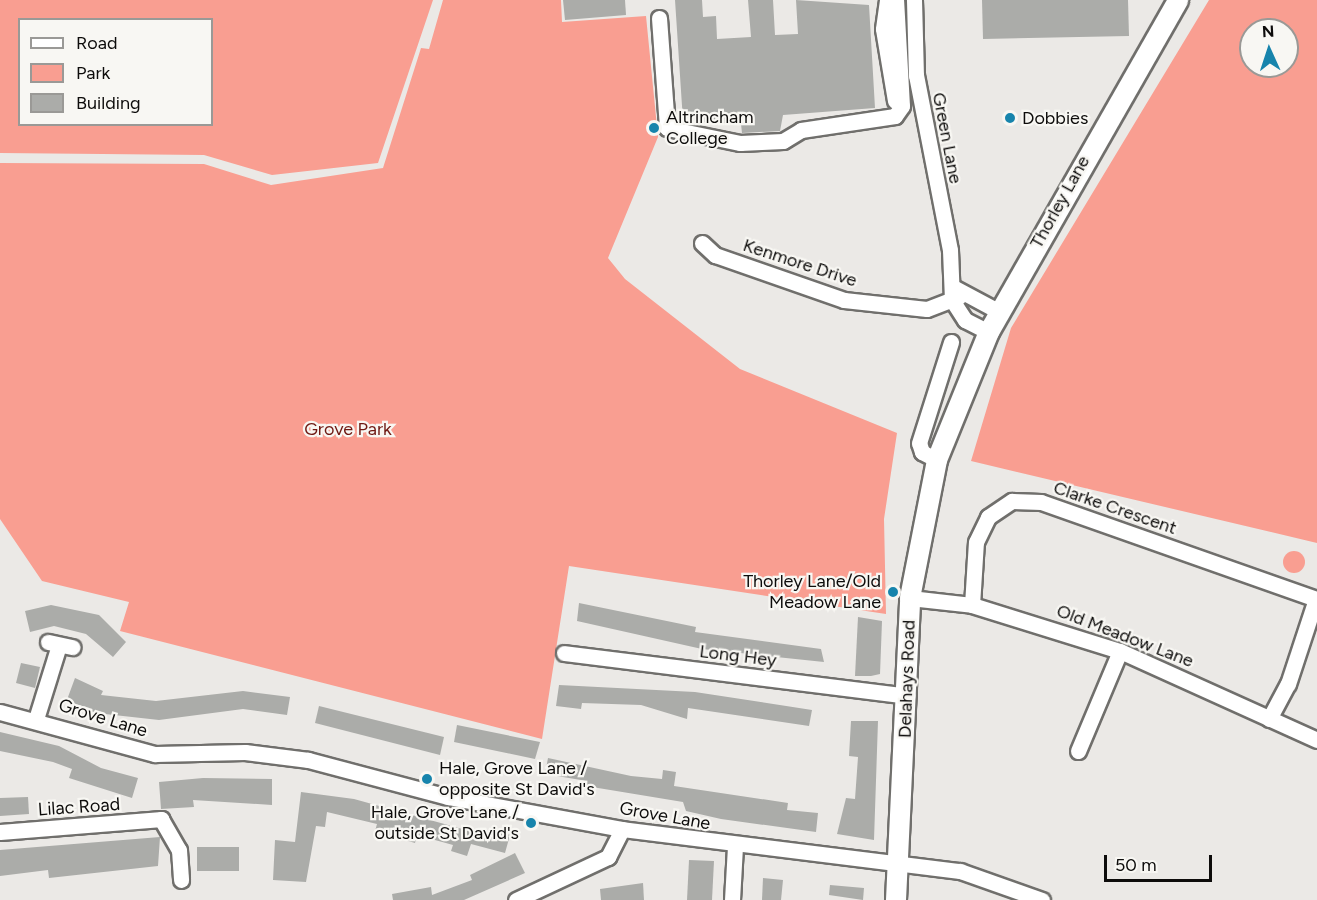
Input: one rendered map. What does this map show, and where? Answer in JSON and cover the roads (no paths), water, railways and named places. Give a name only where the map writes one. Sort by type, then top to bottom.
[{"type":"main road","name":"Thorley Lane","points":[[999,312],[1178,0]]},
{"type":"main road","name":"Delahays Road","points":[[896,900],[910,598],[937,460],[999,312]]},
{"type":"street","points":[[887,0],[882,18],[886,68],[891,93],[902,106]]},
{"type":"street","points":[[659,18],[667,129],[740,143],[783,141],[801,130],[896,116],[902,106],[896,0]]},
{"type":"street","name":"Green Lane","points":[[914,0],[920,105],[950,250],[951,283],[957,298]]},
{"type":"street","points":[[902,106],[920,105]]},
{"type":"street","name":"Kenmore Drive","points":[[702,243],[715,255],[844,300],[927,309],[957,298]]},
{"type":"street","points":[[957,298],[999,312]]},
{"type":"street","points":[[957,298],[965,320],[989,332]]},
{"type":"street","points":[[937,460],[922,452],[919,443],[951,342]]},
{"type":"street","name":"Clarke Crescent","points":[[972,605],[976,542],[988,517],[1012,501],[1041,502],[1316,599]]},
{"type":"street","name":"Old Meadow Lane","points":[[910,598],[972,605],[1120,651],[1317,740]]},
{"type":"street","points":[[1269,719],[1288,684],[1316,599]]},
{"type":"street","points":[[36,718],[60,644]]},
{"type":"street","points":[[1078,751],[1120,651]]},
{"type":"street","name":"Long Hey","points":[[564,653],[907,696]]},
{"type":"street","name":"Grove Lane","points":[[0,712],[36,718],[155,754],[245,752],[308,760],[448,797],[622,829],[735,847],[960,871],[1042,900]]},
{"type":"street","name":"Lilac Road","points":[[0,832],[161,819],[179,850],[181,880]]},
{"type":"street","points":[[516,900],[543,895],[608,857],[622,829]]},
{"type":"street","points":[[732,900],[735,847]]},
{"type":"place","name":"Dobbies","points":[[1010,118]]},
{"type":"place","name":"Altrincham College","points":[[654,128]]},
{"type":"place","name":"Thorley Lane/Old Meadow Lane","points":[[893,592]]},
{"type":"place","name":"Hale, Grove Lane / opposite St David's","points":[[427,779]]},
{"type":"place","name":"Hale, Grove Lane / outside St David's","points":[[531,823]]},
{"type":"park label","name":"Grove Park","points":[[348,429]]}]
